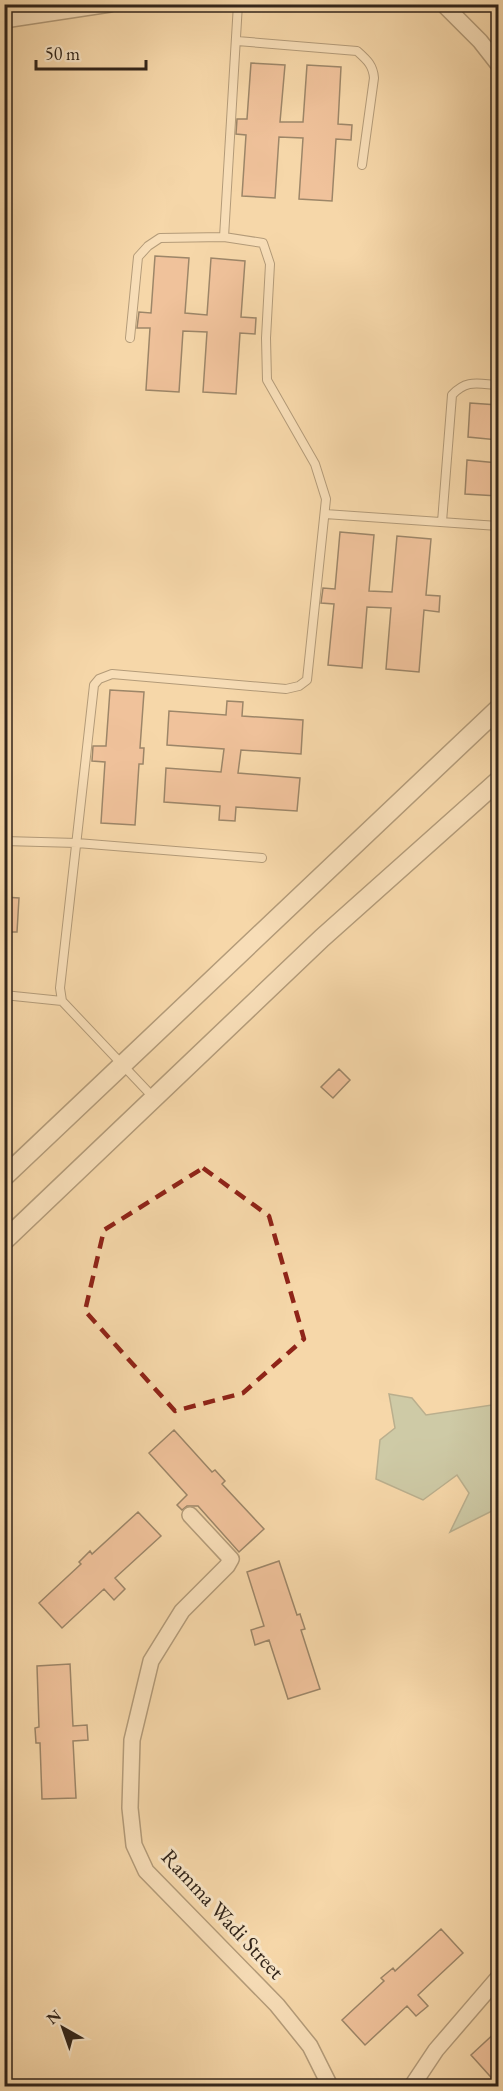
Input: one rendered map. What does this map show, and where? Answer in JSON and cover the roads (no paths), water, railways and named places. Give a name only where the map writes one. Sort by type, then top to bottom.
[{"type":"street","points":[[4,20],[110,4]]},
{"type":"street","points":[[444,4],[480,41],[498,64]]},
{"type":"street","points":[[4,1177],[498,709]]},
{"type":"street","points":[[4,1241],[322,938],[498,781]]},
{"type":"street","name":"Ramma Wadi Street","points":[[190,1515],[231,1558],[182,1611],[150,1661],[132,1740],[130,1808],[135,1845],[146,1871],[277,2005],[310,2046],[330,2086]]},
{"type":"street","points":[[412,2086],[436,2050],[498,1978]]},
{"type":"lane","points":[[224,237],[238,4]]},
{"type":"lane","points":[[237,41],[357,51],[367,60],[373,67],[374,78],[362,165]]},
{"type":"lane","points":[[130,338],[138,257],[160,238],[224,237],[263,243],[270,264],[266,338],[267,380],[315,464],[326,499],[307,680],[299,686],[286,689],[112,674],[94,685],[60,988],[62,1001],[154,1098]]},
{"type":"lane","points":[[442,522],[452,395],[460,386],[468,383],[498,385]]},
{"type":"lane","points":[[325,514],[498,526]]},
{"type":"lane","points":[[4,841],[76,843],[262,858]]},
{"type":"lane","points":[[4,995],[62,1001]]}]
